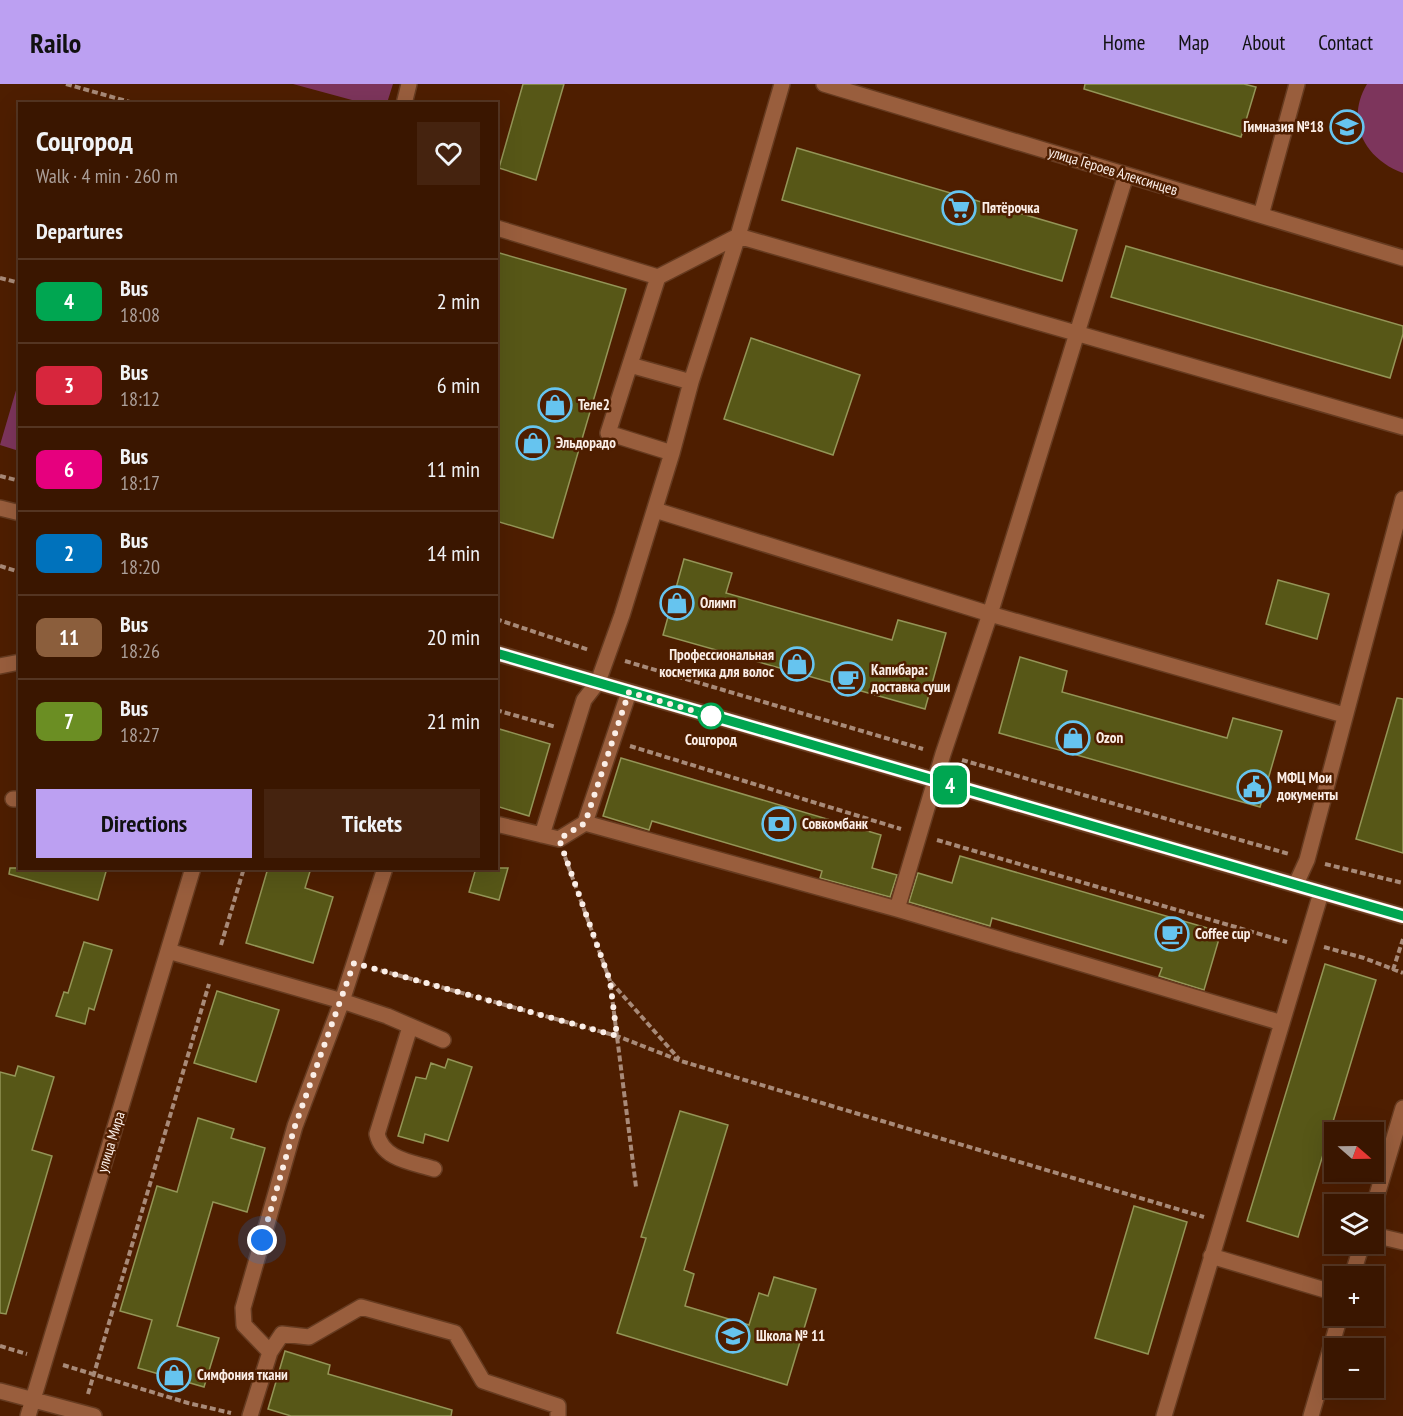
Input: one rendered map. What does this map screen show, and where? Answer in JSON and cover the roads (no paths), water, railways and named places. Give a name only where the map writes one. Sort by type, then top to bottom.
[{"type":"street","points":[[405,102],[410,84]]},
{"type":"street","points":[[542,835],[585,700],[598,682],[608,656],[655,510],[691,382],[738,236],[782,84]]},
{"type":"street","name":"улица Героев Алексинцев","points":[[824,84],[1403,258]]},
{"type":"street","points":[[1261,215],[1297,84]]},
{"type":"street","points":[[897,909],[943,754],[990,614],[1126,175]]},
{"type":"street","points":[[498,228],[658,277],[738,236],[1403,427]]},
{"type":"street","points":[[658,277],[608,433],[672,453]]},
{"type":"street","points":[[630,365],[691,382]]},
{"type":"street","points":[[1296,884],[1306,860],[1403,499]]},
{"type":"street","points":[[0,508],[18,512]]},
{"type":"street","points":[[655,510],[990,614],[1344,715]]},
{"type":"street","points":[[498,654],[1403,916]]},
{"type":"street","points":[[0,666],[18,662]]},
{"type":"street","points":[[498,824],[559,839],[585,823],[629,692]]},
{"type":"street","points":[[585,823],[897,909],[1282,1023]]},
{"type":"street","name":"улица Мира","points":[[28,1416],[192,870]]},
{"type":"street","points":[[270,1352],[244,1325],[243,1308],[295,1126],[342,1001],[384,870]]},
{"type":"street","points":[[1164,1416],[1321,892]]},
{"type":"street","points":[[168,951],[342,1001],[387,1016],[443,1040]]},
{"type":"street","points":[[410,1027],[377,1134],[379,1144],[387,1152],[434,1169]]},
{"type":"street","points":[[1377,1194],[1403,1108]]},
{"type":"street","points":[[1384,1237],[1403,1242]]},
{"type":"street","points":[[1211,1256],[1324,1290]]},
{"type":"street","points":[[250,1416],[270,1352],[282,1334],[309,1337],[361,1306],[455,1333],[483,1381],[558,1406],[558,1416]]},
{"type":"street","points":[[1311,1416],[1338,1326]]},
{"type":"street","points":[[0,1391],[88,1414]]},
{"type":"place","name":"Гимназия №18","points":[[1347,127]]},
{"type":"place","name":"Пятёрочка","points":[[959,208]]},
{"type":"place","name":"Теле2","points":[[555,405]]},
{"type":"place","name":"Эльдорадо","points":[[533,443]]},
{"type":"place","name":"Олимп","points":[[677,603]]},
{"type":"place","name":"Профессиональная косметика для волос","points":[[797,664]]},
{"type":"place","name":"Капибара: доставка суши","points":[[848,679]]},
{"type":"place","name":"Соцгород","points":[[711,716]]},
{"type":"place","name":"Ozon","points":[[1073,738]]},
{"type":"place","name":"МФЦ Мои документы","points":[[1254,787]]},
{"type":"place","name":"Совкомбанк","points":[[779,824]]},
{"type":"place","name":"Coffee cup","points":[[1172,934]]},
{"type":"place","name":"Школа № 11","points":[[733,1336]]},
{"type":"place","name":"Симфония ткани","points":[[174,1375]]}]
